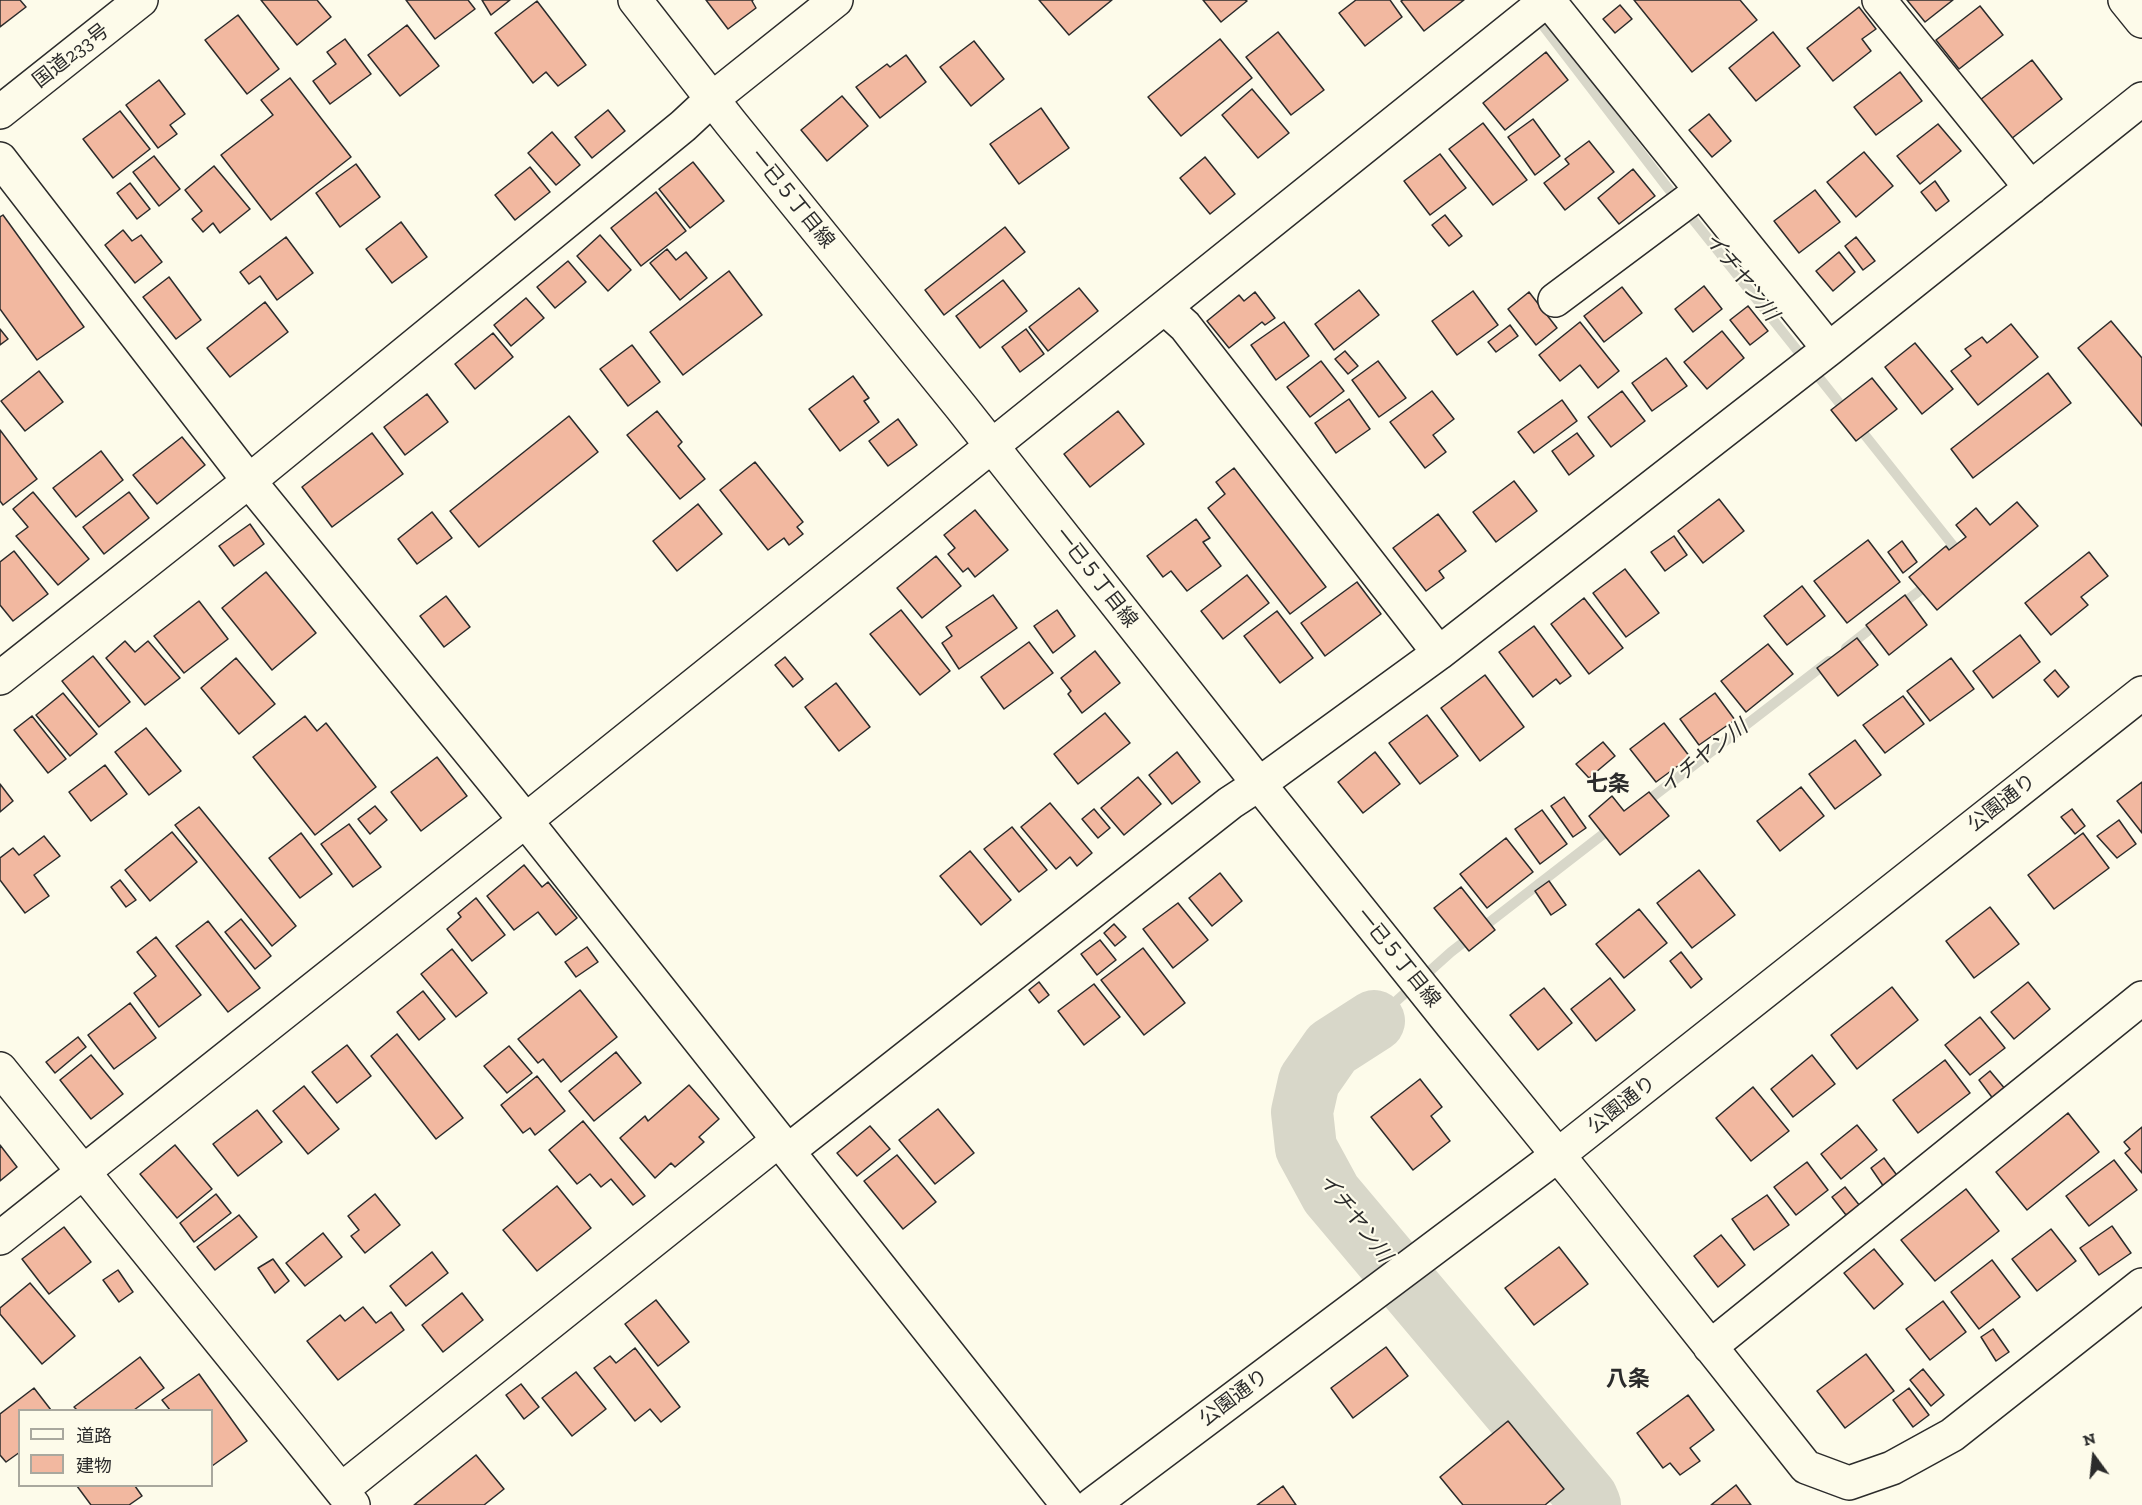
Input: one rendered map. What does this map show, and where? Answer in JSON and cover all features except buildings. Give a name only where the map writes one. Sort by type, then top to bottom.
[{"type":"main road","name":"国道233号","points":[[0,112],[141,0]]},
{"type":"main road","name":"一已５丁目線","points":[[635,0],[1806,1467],[1849,1483],[1892,1468],[1952,1435],[2142,1285]]},
{"type":"main road","points":[[0,678],[249,480],[683,126],[712,99],[837,0]]},
{"type":"main road","points":[[0,1238],[525,821],[1548,0],[1829,349]]},
{"type":"main road","points":[[1879,0],[2031,188]]},
{"type":"main road","points":[[2125,0],[2142,21]]},
{"type":"main road","points":[[0,1069],[347,1497],[783,1145],[1220,810],[1439,653],[1829,349],[2142,99]]},
{"type":"main road","points":[[0,159],[249,480],[525,821],[1068,1505]]},
{"type":"main road","points":[[1556,300],[1701,191]]},
{"type":"main road","points":[[1165,308],[1185,326],[1439,653]]},
{"type":"main road","name":"公園通り","points":[[1092,1505],[1558,1155],[2142,693]]},
{"type":"main road","points":[[1710,1347],[2142,998]]},
{"type":"waterway","name":"イチヤン川","points":[[1534,14],[1667,187],[1963,558]]},
{"type":"waterway","name":"イチヤン川","points":[[1898,607],[1931,582]]},
{"type":"waterway","name":"イチヤン川","points":[[1846,648],[1879,622]]},
{"type":"waterway","name":"イチヤン川","points":[[1642,805],[1829,661]]},
{"type":"waterway","name":"イチヤン川","points":[[1374,1021],[1451,952],[1615,825]]},
{"type":"waterway","name":"イチヤン川","points":[[1374,1021],[1332,1048],[1309,1081],[1302,1112],[1306,1148],[1331,1194],[1587,1498],[1590,1505]]},
{"type":"district","name":"七条","points":[[1608,785]]},
{"type":"district","name":"八条","points":[[1628,1380]]}]
